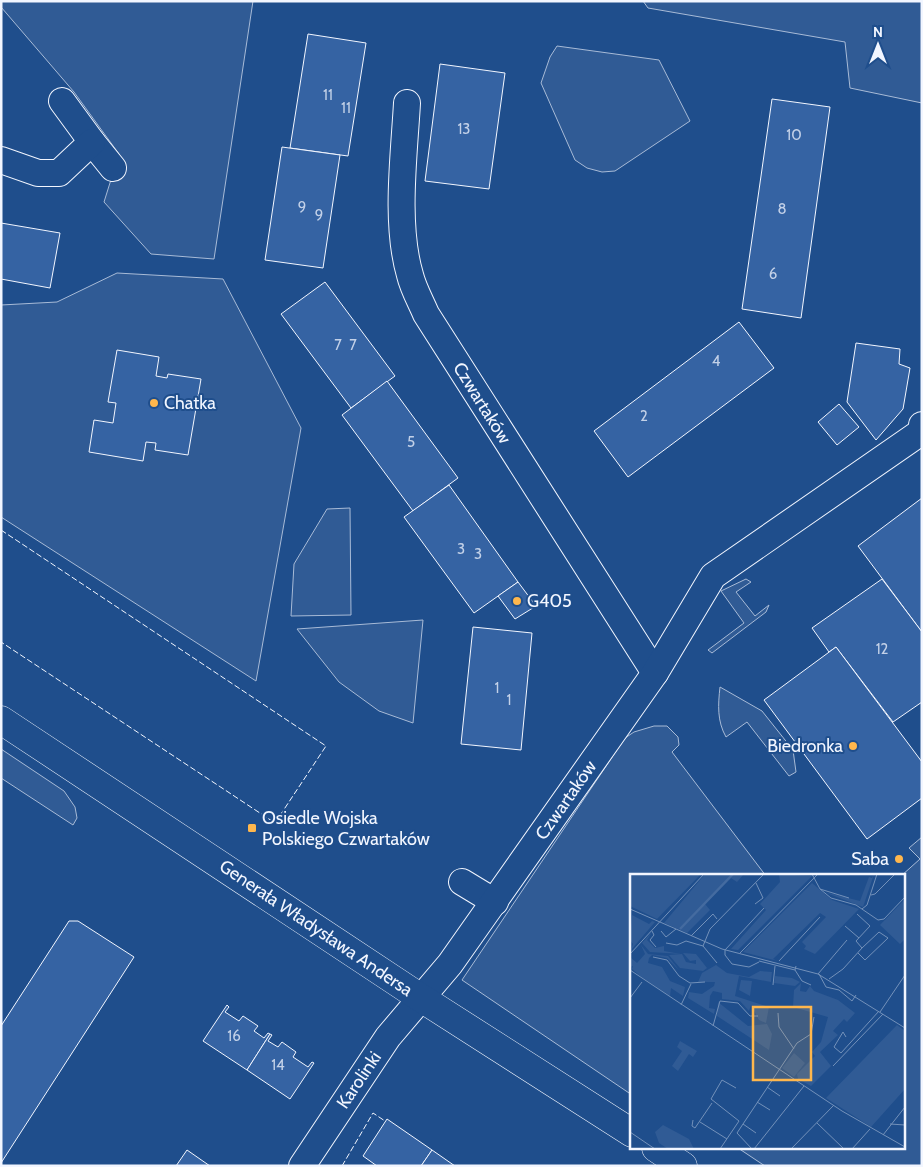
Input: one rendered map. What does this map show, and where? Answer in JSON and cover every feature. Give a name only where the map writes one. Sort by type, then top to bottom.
[{"type":"street","points":[[62,101],[113,168]]},
{"type":"street","name":"Czwartaków","points":[[407,103],[403,196],[404,245],[410,276],[426,314],[655,673]]},
{"type":"street","points":[[1,160],[38,173],[59,173],[92,142]]},
{"type":"street","name":"Czwartaków","points":[[421,998],[450,964],[495,902],[655,673],[714,576],[921,432],[922,425]]},
{"type":"street","name":"Generała Władysława Andersa","points":[[1,720],[421,998],[630,1132]]},
{"type":"street","points":[[462,882],[495,902]]},
{"type":"street","name":"Karolinki","points":[[302,1166],[388,1037],[421,998]]},
{"type":"street","points":[[659,1150],[683,1166]]},
{"type":"shaded area","points":[[1,1],[253,1],[214,259],[151,254],[104,202],[119,154],[74,92],[1,7]]},
{"type":"shaded area","points":[[643,1],[922,1],[922,103],[850,88],[845,42],[648,8]]},
{"type":"shaded area","points":[[557,46],[659,60],[690,121],[615,171],[602,172],[587,168],[575,160],[541,83],[550,57]]},
{"type":"shaded area","points":[[117,273],[223,279],[301,428],[256,681],[1,517],[1,305],[57,302]]},
{"type":"shaded area","points":[[350,508],[351,615],[291,616],[294,564],[327,509]]},
{"type":"shaded area","points":[[746,579],[751,582],[736,592],[755,616],[769,605],[766,612],[712,653],[708,650],[744,623],[721,591]]},
{"type":"shaded area","points":[[423,620],[413,723],[379,711],[339,682],[297,629]]},
{"type":"shaded area","points":[[720,687],[762,711],[793,750],[796,772],[789,776],[747,722],[726,737],[719,713]]},
{"type":"shaded area","points":[[654,726],[667,726],[678,737],[679,745],[672,752],[764,874],[630,874],[630,1094],[462,980],[625,738],[634,732]]},
{"type":"shaded area","points":[[1,749],[64,791],[75,807],[77,818],[73,825],[1,778]]},
{"type":"shaded area","points":[[922,837],[922,1166],[765,1166],[741,1150],[906,1150],[906,874],[903,874],[920,859],[909,848]]},
{"type":"building","points":[[308,34],[366,43],[348,156],[290,148]]},
{"type":"building","points":[[440,64],[505,73],[489,189],[425,181]]},
{"type":"building","points":[[772,99],[830,107],[801,318],[742,309]]},
{"type":"building","points":[[282,147],[340,155],[323,268],[265,260]]},
{"type":"building","points":[[1,223],[60,233],[50,288],[1,279]]},
{"type":"building","points":[[325,282],[395,376],[351,408],[281,314]]},
{"type":"building","points":[[739,322],[774,368],[628,477],[594,431]]},
{"type":"building","points":[[856,343],[900,349],[899,364],[910,368],[903,409],[876,440],[847,402]]},
{"type":"building","points":[[117,350],[159,357],[156,376],[167,378],[168,374],[201,379],[188,455],[155,450],[156,443],[146,442],[143,461],[89,452],[94,420],[113,423],[116,403],[108,402]]},
{"type":"building","points":[[387,381],[458,478],[413,511],[342,415]]},
{"type":"building","points":[[839,404],[859,427],[837,445],[818,422]]},
{"type":"building","points":[[449,485],[518,582],[474,613],[404,517]]},
{"type":"building","points":[[922,498],[922,632],[858,546]]},
{"type":"building","points":[[882,579],[922,632],[922,702],[893,722],[836,647],[829,652],[812,628]]},
{"type":"building","name":"G405","points":[[518,582],[536,606],[515,619],[498,596]]},
{"type":"building","points":[[473,627],[532,633],[521,750],[461,744]]},
{"type":"building","points":[[836,647],[922,762],[922,798],[867,839],[764,700]]},
{"type":"building","points":[[69,921],[78,921],[134,957],[1,1163],[1,1026]]},
{"type":"building","points":[[227,1005],[229,1007],[225,1012],[239,1021],[243,1016],[258,1026],[254,1031],[264,1038],[268,1033],[270,1034],[247,1070],[203,1041]]},
{"type":"building","points":[[270,1034],[272,1035],[268,1041],[278,1047],[282,1042],[296,1052],[293,1057],[308,1067],[312,1062],[314,1063],[290,1099],[247,1070]]},
{"type":"building","points":[[387,1119],[432,1150],[421,1166],[377,1166],[363,1156]]},
{"type":"building","points":[[187,1150],[210,1166],[176,1166]]},
{"type":"building","points":[[432,1150],[455,1166],[421,1166]]},
{"type":"fence","points":[[1,530],[326,746],[275,823],[1,642]]},
{"type":"fence","points":[[342,1166],[373,1113],[385,1121]]},
{"type":"place","name":"Chatka","points":[[154,403]]},
{"type":"place","name":"G405","points":[[517,601]]},
{"type":"place","name":"Biedronka","points":[[853,746]]},
{"type":"place","name":"Osiedle Wojska Polskiego Czwartaków","points":[[252,828]]},
{"type":"place","name":"Saba","points":[[899,859]]}]
